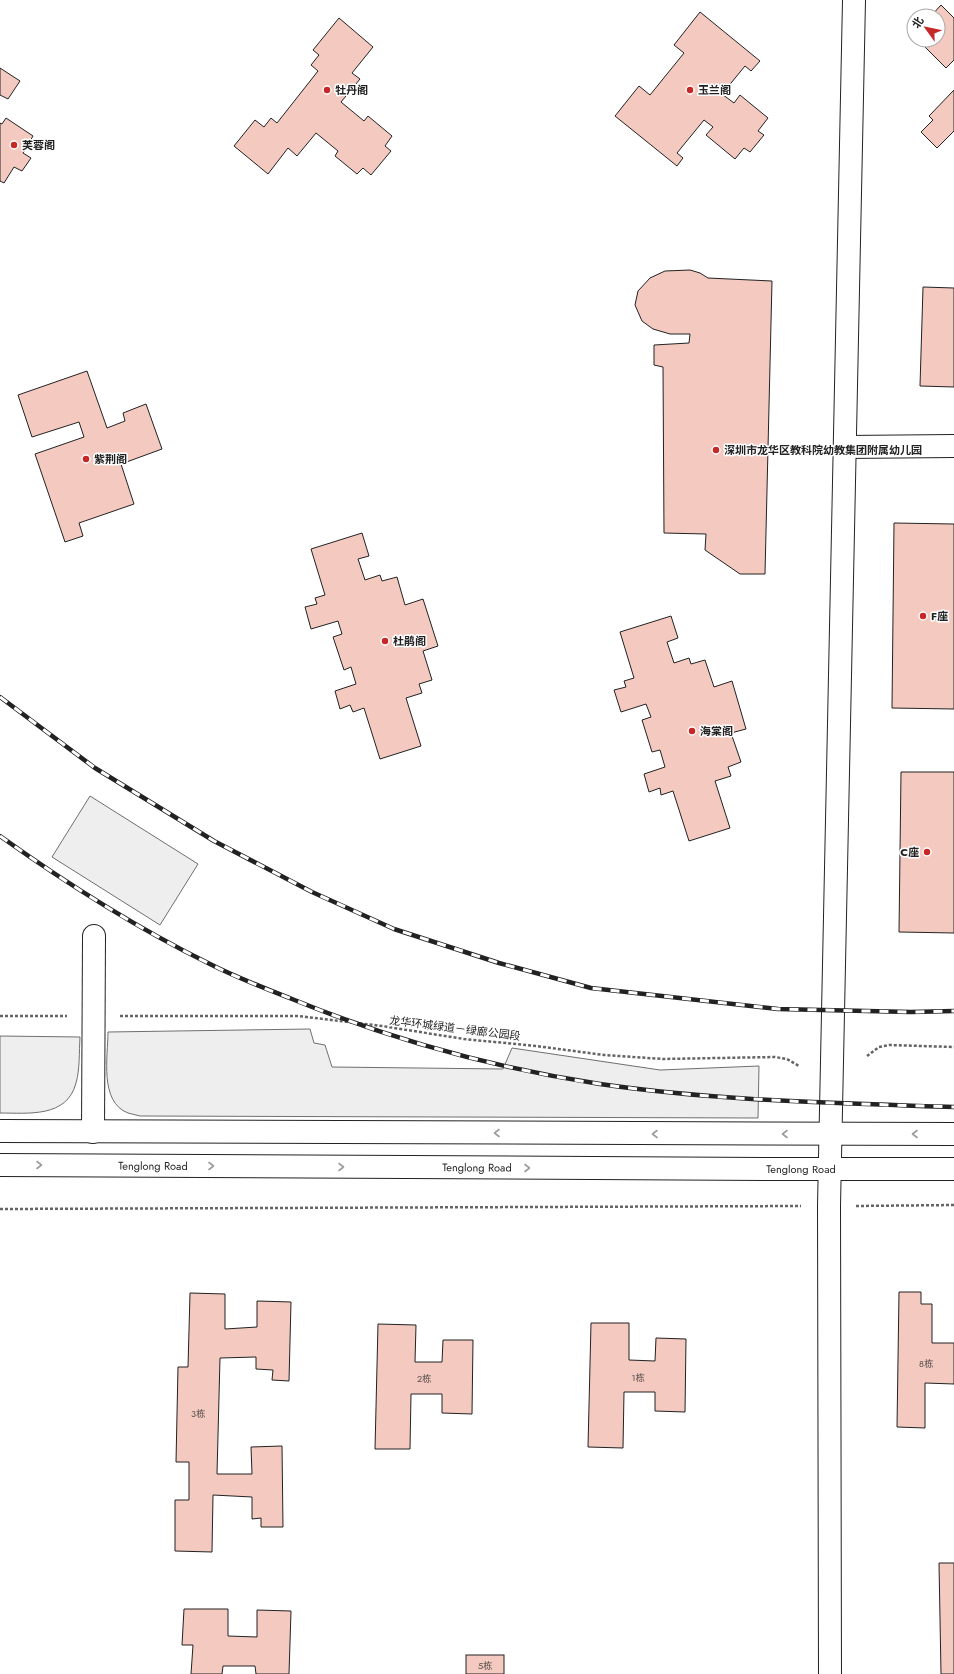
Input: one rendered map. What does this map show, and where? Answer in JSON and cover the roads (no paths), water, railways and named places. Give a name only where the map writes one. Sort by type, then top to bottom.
[{"type":"main road","points":[[830,1674],[830,1170],[854,0]]},
{"type":"main road","points":[[845,447],[954,446]]},
{"type":"main road","points":[[93,1132],[94,936]]},
{"type":"main road","points":[[0,1131],[954,1134]]},
{"type":"main road","name":"Tenglong Road","points":[[0,1165],[830,1170],[954,1169]]},
{"type":"railway","points":[[0,697],[95,768],[214,841],[312,892],[394,929],[499,963],[591,988],[778,1009],[911,1012],[954,1011]]},
{"type":"railway","points":[[0,836],[101,904],[154,935],[218,968],[250,982],[367,1027],[443,1050],[521,1070],[644,1090],[732,1098],[954,1107]]},
{"type":"place","name":"牡丹阁","points":[[327,90]]},
{"type":"place","name":"玉兰阁","points":[[690,90]]},
{"type":"place","name":"芙蓉阁","points":[[14,145]]},
{"type":"place","name":"深圳市龙华区教科院幼教集团附属幼儿园","points":[[716,450]]},
{"type":"place","name":"紫荆阁","points":[[86,459]]},
{"type":"place","name":"F座","points":[[923,616]]},
{"type":"place","name":"杜鹃阁","points":[[385,641]]},
{"type":"place","name":"海棠阁","points":[[692,731]]},
{"type":"place","name":"C座","points":[[927,852]]}]
